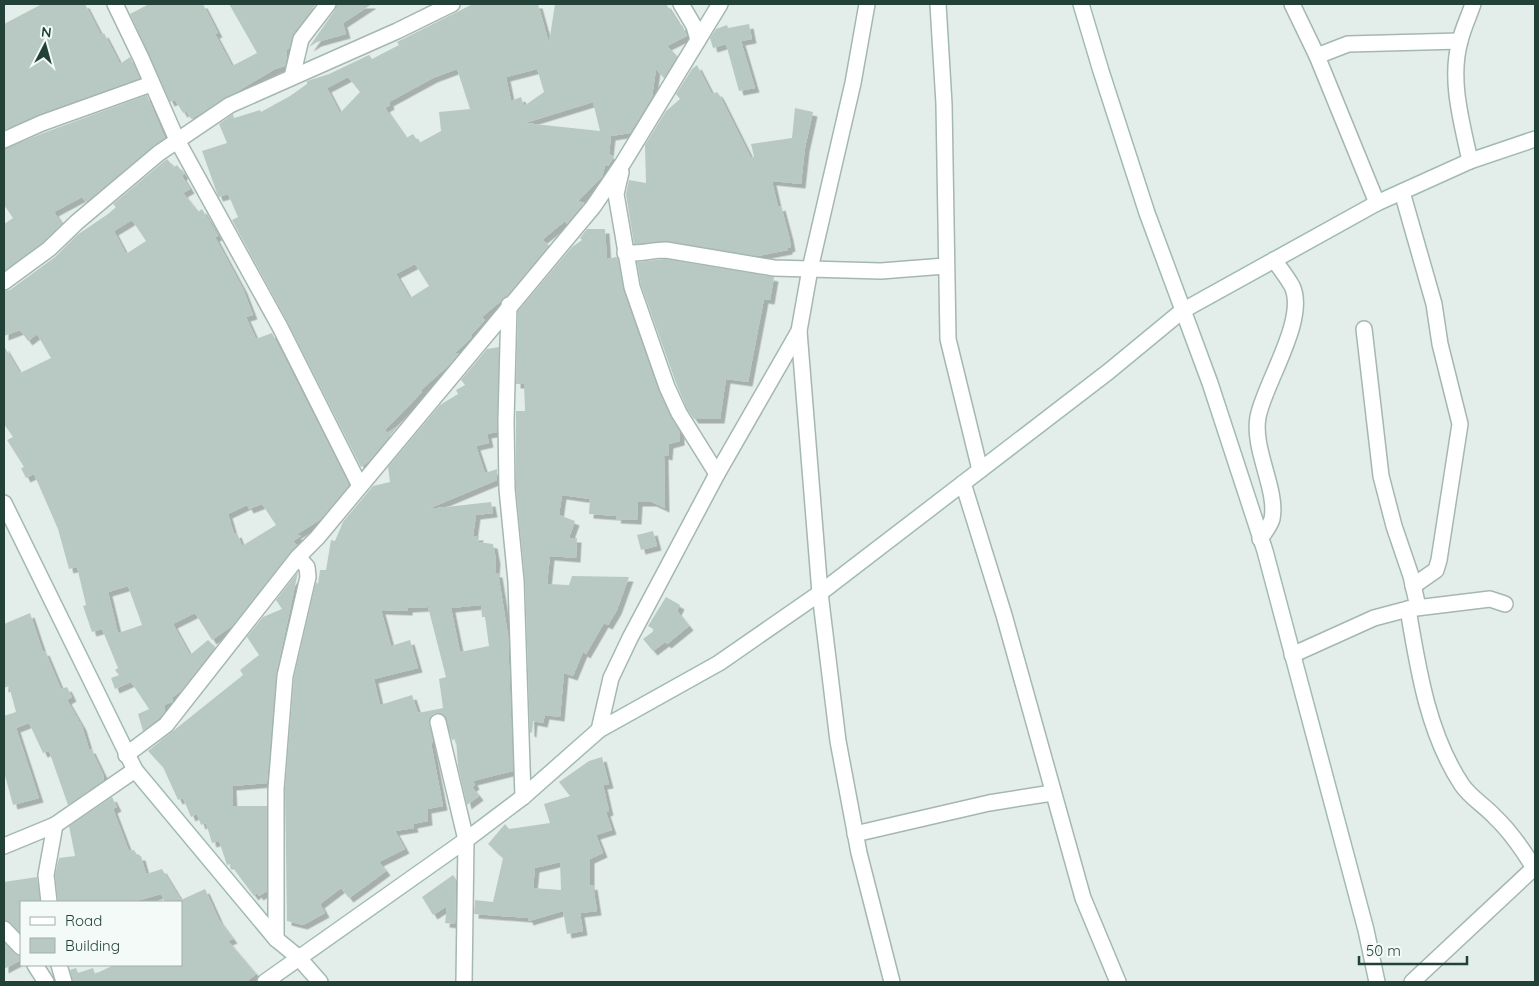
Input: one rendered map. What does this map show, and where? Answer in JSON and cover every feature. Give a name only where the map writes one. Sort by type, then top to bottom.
[{"type":"street","points":[[115,4],[176,140],[280,327],[360,486]]},
{"type":"street","points":[[292,77],[301,39],[328,4]]},
{"type":"street","points":[[4,282],[49,249],[77,222],[176,140],[230,106],[397,31],[452,4]]},
{"type":"street","points":[[681,4],[694,26],[698,40]]},
{"type":"street","points":[[126,755],[166,725],[298,557],[317,538],[509,305],[593,207],[623,163],[720,4]]},
{"type":"street","points":[[867,4],[853,83],[810,270],[799,331],[820,593],[838,741],[855,834],[887,981]]},
{"type":"street","points":[[938,4],[944,104],[945,266],[948,338],[980,470]]},
{"type":"street","points":[[1081,4],[1101,71],[1182,311],[1210,383],[1260,538],[1366,930],[1377,982]]},
{"type":"street","points":[[1292,4],[1317,56],[1376,203]]},
{"type":"street","points":[[1470,161],[1458,106],[1457,63],[1460,41],[1473,4]]},
{"type":"street","points":[[1317,56],[1348,44],[1460,41]]},
{"type":"street","points":[[4,140],[42,123],[151,84]]},
{"type":"street","points":[[265,982],[524,797],[599,730],[719,664],[820,593],[1108,372],[1182,311],[1376,203],[1470,161],[1535,139]]},
{"type":"street","points":[[623,163],[616,194],[632,288],[667,387],[679,413],[717,474]]},
{"type":"street","points":[[1402,192],[1434,304],[1440,344],[1460,424],[1439,560],[1436,570],[1413,586]]},
{"type":"street","points":[[625,253],[639,254],[654,250],[666,250],[774,268],[810,270],[881,270],[945,266]]},
{"type":"street","points":[[1260,538],[1272,520],[1272,505],[1260,452],[1257,418],[1265,393],[1278,368],[1290,330],[1294,304],[1292,287],[1274,260]]},
{"type":"street","points":[[509,305],[506,421],[507,489],[516,581],[524,797]]},
{"type":"street","points":[[1364,329],[1381,476],[1413,586],[1413,641],[1438,742],[1463,787],[1495,816],[1519,844],[1535,868],[1412,982]]},
{"type":"street","points":[[599,730],[611,678],[630,638],[717,474],[799,331]]},
{"type":"street","points":[[963,483],[1004,615],[1083,898],[1118,982]]},
{"type":"street","points":[[4,503],[135,770],[276,939],[298,957],[320,982]]},
{"type":"street","points":[[276,939],[276,790],[285,676],[308,577],[307,567],[298,557]]},
{"type":"street","points":[[1292,655],[1374,618],[1413,608],[1490,599],[1505,604]]},
{"type":"street","points":[[438,722],[466,840],[464,982]]},
{"type":"street","points":[[4,846],[55,825],[135,770]]},
{"type":"street","points":[[855,834],[988,803],[1052,792]]},
{"type":"street","points":[[49,901],[46,875],[55,825]]},
{"type":"street","points":[[4,929],[20,946]]},
{"type":"street","points":[[36,966],[46,982]]},
{"type":"street","points":[[59,966],[64,982]]},
{"type":"building","points":[[42,4],[85,4],[101,35],[104,33],[120,64],[130,57],[140,78],[39,114],[4,130],[4,24]]},
{"type":"building","points":[[149,4],[203,4],[218,33],[215,34],[232,66],[257,53],[229,4],[316,4],[293,34],[289,48],[286,51],[285,66],[275,69],[191,119],[186,111],[183,113],[175,100],[170,102],[130,14]]},
{"type":"building","points":[[337,4],[372,4],[343,23],[346,34],[317,42],[309,47],[335,10]]},
{"type":"building","points":[[473,4],[538,4],[549,43],[555,4],[666,4],[680,26],[682,25],[687,36],[667,46],[677,56],[664,78],[656,69],[652,97],[630,133],[611,136],[609,154],[614,157],[608,166],[605,166],[602,177],[578,201],[584,203],[567,224],[565,221],[542,240],[549,245],[509,294],[482,317],[485,320],[471,335],[472,337],[455,353],[459,353],[448,366],[421,390],[422,392],[385,430],[387,433],[398,426],[368,462],[361,467],[288,323],[232,220],[238,217],[228,194],[218,196],[202,151],[227,143],[219,124],[233,114],[234,118],[260,110],[261,112],[290,96],[307,84],[307,81],[329,74],[369,55],[372,59],[399,45],[397,42]],"holes":[[[457,69],[470,109],[439,112],[441,131],[419,143],[413,134],[406,138],[385,108],[390,105],[389,102],[433,78]],[[537,69],[544,92],[524,106],[521,97],[511,101],[506,77]],[[348,77],[360,92],[340,113],[327,88]],[[593,102],[600,131],[525,123]],[[415,264],[429,286],[410,298],[396,274]]]},
{"type":"building","points":[[749,24],[752,39],[741,41],[755,88],[739,91],[726,44],[713,48],[710,38],[716,29],[727,25],[728,28]]},
{"type":"building","points":[[697,65],[712,94],[717,92],[720,96],[751,158],[754,157],[751,144],[792,138],[795,108],[813,112],[805,148],[801,184],[772,181],[778,207],[781,206],[789,236],[791,247],[788,250],[757,256],[667,241],[634,244],[626,194],[629,180],[646,183],[645,145],[666,111],[680,99],[676,94],[692,69]]},
{"type":"building","points":[[147,95],[165,138],[86,202],[82,197],[54,212],[62,224],[43,242],[4,271],[4,224],[13,218],[4,205],[4,149]]},
{"type":"building","points":[[167,159],[174,167],[177,165],[184,174],[182,176],[190,189],[183,193],[198,212],[202,209],[218,236],[215,237],[243,289],[253,315],[246,317],[256,339],[272,333],[349,485],[321,519],[296,535],[301,536],[293,541],[297,545],[232,626],[212,640],[195,613],[173,624],[190,655],[208,640],[215,647],[181,691],[173,697],[172,702],[164,705],[165,711],[159,718],[143,731],[138,714],[149,709],[131,682],[115,689],[111,678],[119,675],[115,670],[118,668],[102,629],[92,632],[83,606],[86,605],[77,567],[69,569],[58,529],[34,474],[26,478],[21,468],[24,467],[7,440],[13,437],[4,424],[4,346],[20,373],[51,358],[37,334],[28,341],[20,330],[4,336],[4,291],[10,290],[55,257],[77,235],[116,207],[113,204]],"holes":[[[132,220],[146,241],[126,254],[114,231]],[[262,504],[276,525],[242,546],[237,533],[234,534],[228,514],[247,505],[249,509]],[[128,586],[142,625],[118,633],[108,592]]]},
{"type":"building","points":[[587,229],[605,229],[607,259],[618,258],[623,290],[658,390],[680,432],[680,441],[669,444],[668,456],[664,455],[665,508],[652,502],[638,502],[637,520],[616,519],[617,516],[589,514],[590,499],[562,495],[559,515],[575,521],[569,538],[577,538],[576,558],[550,556],[547,584],[569,585],[572,576],[629,577],[617,610],[608,625],[604,623],[586,654],[583,652],[573,676],[564,673],[560,717],[545,715],[543,723],[533,721],[532,733],[530,732],[525,581],[516,488],[516,411],[525,411],[524,384],[516,384],[518,311],[572,247],[582,240],[580,238]]},
{"type":"building","points":[[665,259],[774,277],[770,300],[764,299],[748,382],[726,379],[720,419],[694,419],[687,409],[641,285],[637,262]]},
{"type":"building","points":[[499,347],[497,432],[487,434],[489,443],[476,446],[485,473],[497,469],[497,480],[428,509],[491,502],[493,513],[476,515],[473,536],[479,536],[478,542],[493,544],[496,560],[495,573],[498,573],[508,635],[513,771],[473,781],[475,785],[472,787],[479,796],[467,805],[458,766],[456,739],[452,740],[444,715],[436,713],[432,715],[429,720],[433,743],[431,743],[443,806],[427,809],[428,821],[413,824],[414,828],[395,831],[405,849],[379,862],[386,871],[363,888],[349,898],[341,888],[320,904],[325,913],[303,925],[287,921],[285,789],[294,677],[320,570],[326,570],[331,540],[335,541],[343,522],[373,486],[390,482],[388,467],[440,405],[458,394],[456,390],[465,385],[461,380],[487,349]],"holes":[[[481,605],[482,617],[485,617],[489,646],[460,652],[451,608]],[[428,607],[446,677],[439,679],[443,708],[418,713],[412,695],[380,705],[374,679],[418,668],[410,640],[391,646],[381,610],[408,611],[408,608]]]},
{"type":"building","points":[[653,531],[657,546],[641,550],[637,535]]},
{"type":"building","points":[[298,572],[276,675],[267,783],[232,786],[233,806],[267,806],[267,891],[259,896],[257,893],[254,896],[230,864],[227,865],[219,841],[212,843],[206,823],[201,825],[197,814],[191,817],[183,798],[178,800],[163,767],[148,751],[243,675],[240,670],[259,655],[247,637],[263,617],[282,609],[276,600]]},
{"type":"building","points":[[666,597],[680,605],[677,611],[689,626],[667,644],[665,642],[653,651],[643,639],[655,630],[648,626]]},
{"type":"building","points":[[30,613],[43,652],[45,651],[61,689],[67,687],[72,697],[67,700],[82,726],[89,749],[91,749],[103,774],[104,780],[68,805],[49,751],[43,753],[29,723],[16,728],[39,798],[13,805],[4,772],[4,716],[16,712],[9,686],[4,688],[4,624]]},
{"type":"building","points":[[602,757],[609,784],[603,785],[609,811],[606,812],[612,830],[596,835],[603,853],[590,859],[590,886],[593,885],[597,911],[580,913],[583,931],[567,934],[563,911],[529,921],[528,918],[474,914],[475,900],[493,902],[503,858],[488,844],[505,824],[509,829],[550,823],[544,804],[570,796],[559,782],[589,761]],"holes":[[[560,862],[561,890],[533,888],[535,868]]]},
{"type":"building","points":[[112,797],[117,807],[113,809],[129,851],[134,850],[138,856],[141,856],[146,874],[162,869],[181,900],[205,889],[219,920],[233,939],[228,941],[256,974],[246,982],[73,982],[70,970],[76,968],[78,973],[93,968],[95,974],[112,966],[182,966],[182,901],[164,901],[161,894],[136,901],[58,901],[55,875],[59,858],[75,856],[69,826]]},
{"type":"building","points":[[453,875],[456,879],[455,924],[445,923],[447,906],[433,915],[422,897]]},
{"type":"building","points":[[37,877],[40,901],[20,901],[20,933],[10,922],[4,920],[4,882]]},
{"type":"building","points":[[4,942],[15,954],[20,956],[20,961],[4,969]]}]
